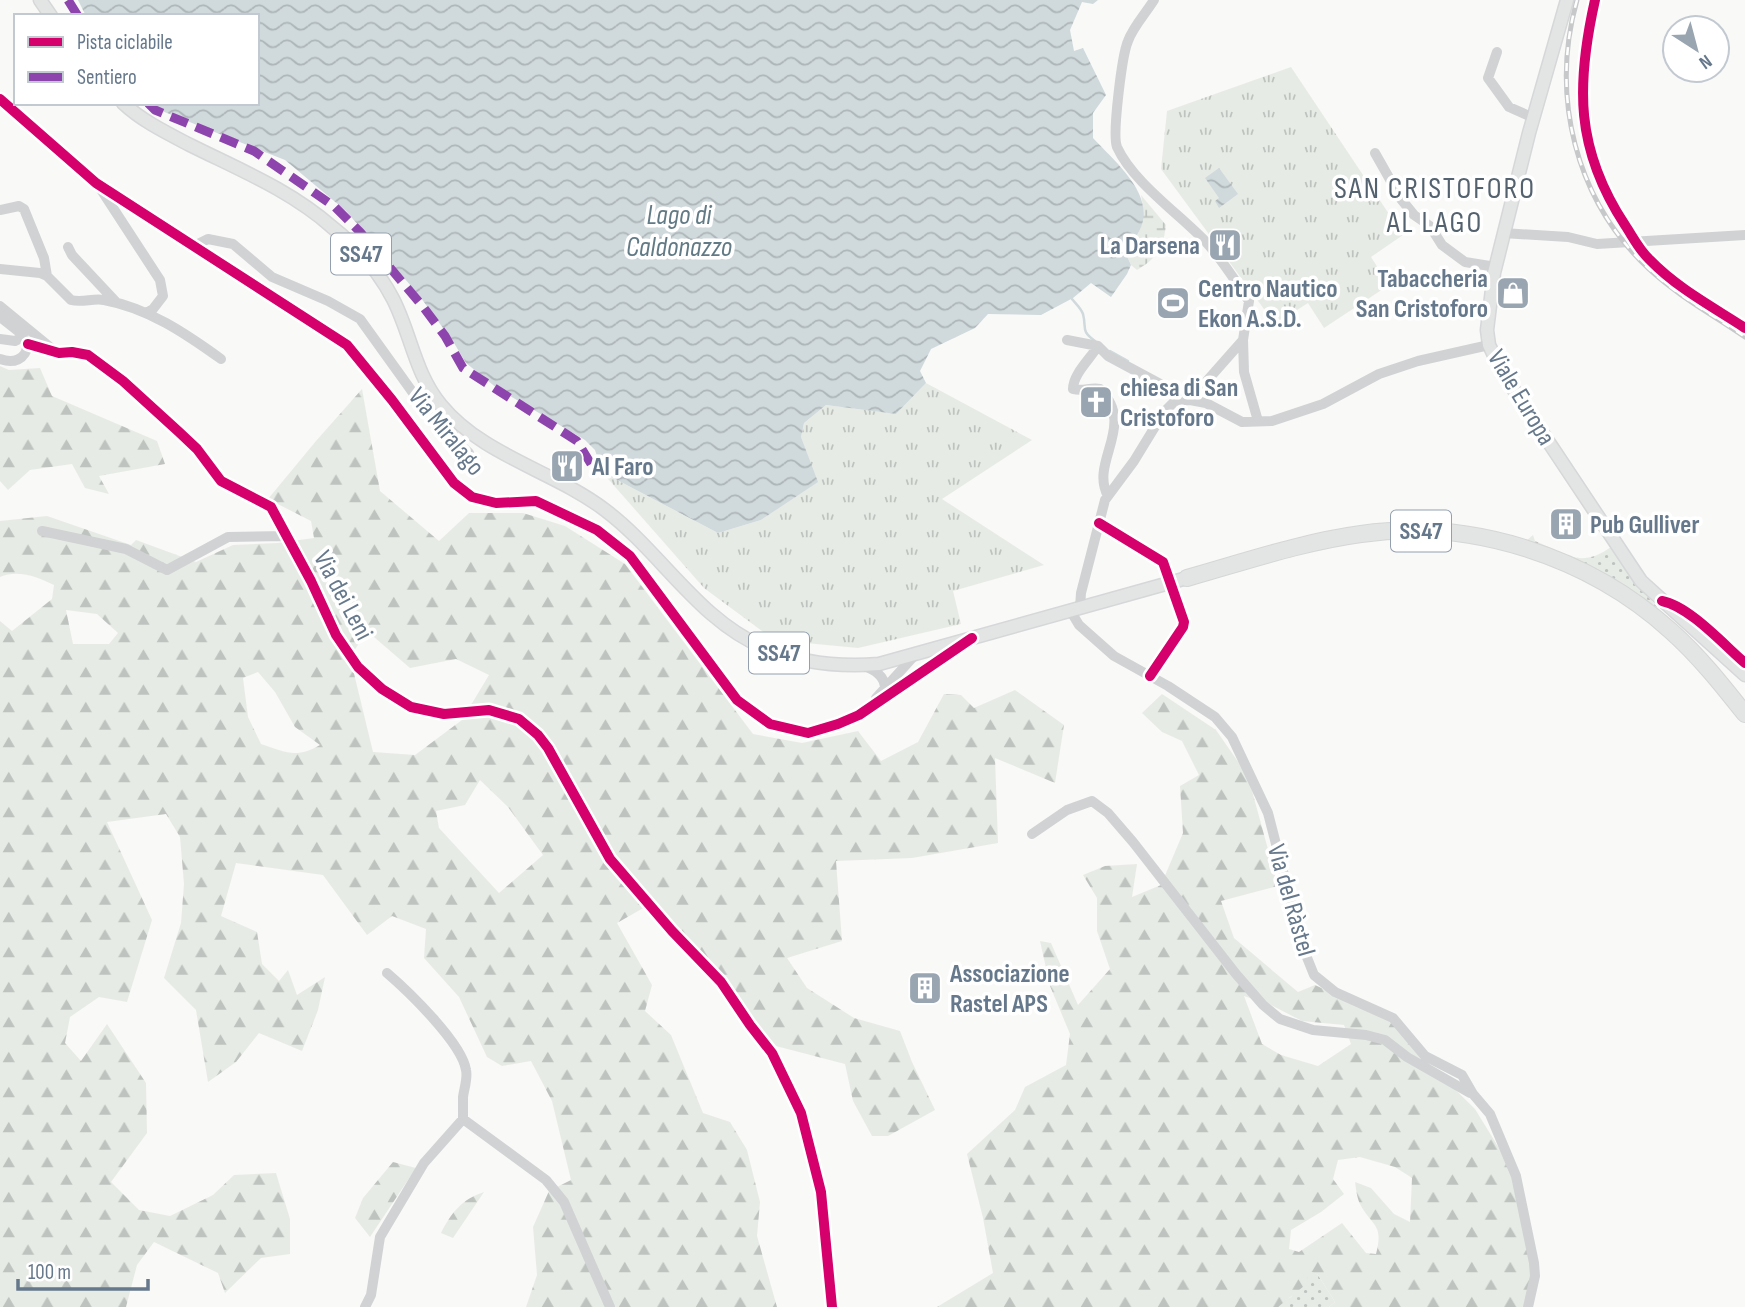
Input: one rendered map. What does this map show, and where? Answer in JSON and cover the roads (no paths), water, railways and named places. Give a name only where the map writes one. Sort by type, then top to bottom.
[{"type":"highway","name":"SS47","points":[[1186,578],[1292,548],[1364,533],[1428,531],[1490,539],[1549,556],[1645,609],[1692,650],[1745,714]]},
{"type":"main road","name":"Viale Europa","points":[[1567,0],[1503,233],[1487,330],[1489,345],[1502,373],[1626,561],[1662,601],[1745,675]]},
{"type":"main road","name":"SS47","points":[[126,105],[154,126],[264,180],[301,202],[334,228],[365,258],[393,299],[428,387],[443,408],[461,426],[603,509],[643,541],[707,609],[733,631],[764,648],[816,662],[862,665],[892,661],[1186,578]]},
{"type":"street","points":[[1154,0],[1128,41],[1115,128],[1116,145],[1125,160],[1158,198],[1181,216],[1208,244],[1249,302],[1243,340],[1244,372],[1258,422]]},
{"type":"street","points":[[1497,52],[1488,78],[1509,107],[1534,118]]},
{"type":"street","name":"Via Miralago","points":[[0,99],[96,183],[347,345],[454,483],[472,497],[496,503],[537,501],[597,530],[630,556],[737,700],[770,724],[808,733],[859,715]]},
{"type":"street","points":[[1375,153],[1401,199],[1414,215],[1430,226],[1441,245],[1465,262],[1496,267]]},
{"type":"street","points":[[1598,173],[1629,241]]},
{"type":"street","points":[[96,183],[160,280],[163,296],[153,309],[146,313]]},
{"type":"street","points":[[0,211],[20,206],[24,209],[44,258],[47,276]]},
{"type":"street","points":[[1503,233],[1569,237],[1597,244],[1745,235]]},
{"type":"street","points":[[194,246],[208,239],[233,244],[272,277],[328,301],[360,319],[462,461],[468,458],[468,453],[455,440],[443,408]]},
{"type":"street","points":[[68,247],[72,255],[118,304]]},
{"type":"street","points":[[0,269],[47,276],[71,300],[96,299],[146,313],[187,334],[221,359]]},
{"type":"street","points":[[0,306],[59,353]]},
{"type":"street","points":[[0,317],[26,341]]},
{"type":"street","points":[[0,340],[26,341]]},
{"type":"street","points":[[1067,340],[1098,346],[1189,400]]},
{"type":"street","points":[[1189,400],[1243,340]]},
{"type":"street","points":[[0,359],[12,362],[24,356],[26,341]]},
{"type":"street","name":"Via dei Leni","points":[[26,341],[59,353],[88,355],[105,366],[197,449],[221,481],[271,508],[337,635],[358,667],[382,689],[411,707],[444,714],[489,710],[519,719],[538,735],[548,748],[610,859],[672,932],[722,982],[772,1053],[801,1113],[821,1192],[832,1307]]},
{"type":"street","points":[[1075,608],[1108,496],[1134,461],[1164,412],[1175,401],[1206,403],[1242,422],[1286,418],[1323,404],[1379,373],[1489,345]]},
{"type":"street","points":[[1098,346],[1074,378],[1073,389],[1079,391],[1100,388],[1109,399],[1116,417],[1105,472],[1105,491],[1108,496]]},
{"type":"street","points":[[42,531],[126,549],[167,570],[228,537],[287,536]]},
{"type":"street","name":"Via del Ràstel","points":[[1075,608],[1079,625],[1114,656],[1203,709],[1232,737],[1269,813],[1302,945],[1315,976],[1335,992],[1393,1018],[1425,1056],[1462,1075],[1473,1094],[1490,1114],[1516,1176],[1535,1276],[1528,1307]]},
{"type":"street","points":[[859,715],[972,638]]},
{"type":"street","points":[[859,715],[916,654],[922,661],[919,675]]},
{"type":"street","points":[[862,665],[880,675],[885,682],[885,689]]},
{"type":"street","points":[[1032,834],[1067,810],[1092,802],[1108,813],[1236,974],[1263,1005],[1280,1019],[1313,1030],[1366,1035],[1384,1040],[1407,1057],[1473,1094]]},
{"type":"street","points":[[365,1307],[371,1295],[380,1237],[424,1163],[463,1119],[467,1070],[440,1027],[387,973]]},
{"type":"street","points":[[463,1119],[545,1180],[564,1202],[610,1307]]},
{"type":"water","name":"Lago di Caldonazzo","points":[[78,0],[1098,0],[1093,4],[1082,2],[1070,30],[1074,51],[1083,48],[1106,95],[1093,113],[1093,138],[1128,176],[1137,190],[1143,205],[1143,219],[1137,234],[1124,250],[1131,265],[1111,297],[1091,283],[1073,298],[1041,315],[988,314],[975,328],[931,349],[920,371],[926,383],[896,414],[826,405],[804,423],[801,437],[818,482],[761,520],[718,533],[602,472],[595,450],[585,440],[498,389],[466,363],[418,294],[346,211],[285,160],[157,109],[154,105],[259,105],[259,14],[85,14]]},
{"type":"water","points":[[1219,168],[1238,194],[1219,208],[1215,201],[1219,198],[1205,178]]},
{"type":"waterway","points":[[1072,299],[1082,312],[1086,332],[1095,341]]},
{"type":"waterway","points":[[1110,351],[1128,361]]},
{"type":"railway","points":[[1577,0],[1569,36],[1566,73],[1568,109],[1575,145],[1587,179],[1603,211],[1624,242],[1649,269],[1684,297],[1745,337]]},
{"type":"place","name":"La Darsena","points":[[1225,245]]},
{"type":"place","name":"Tabaccheria San Cristoforo","points":[[1513,293]]},
{"type":"place","name":"Centro Nautico Ekon A.S.D.","points":[[1173,303]]},
{"type":"place","name":"chiesa di San Cristoforo","points":[[1096,402]]},
{"type":"place","name":"Al Faro","points":[[567,466]]},
{"type":"place","name":"Pub Gulliver","points":[[1566,524]]},
{"type":"place","name":"Associazione Rastel APS","points":[[925,988]]},
{"type":"district","name":"SAN CRISTOFORO AL LAGO","points":[[1435,205]]}]
